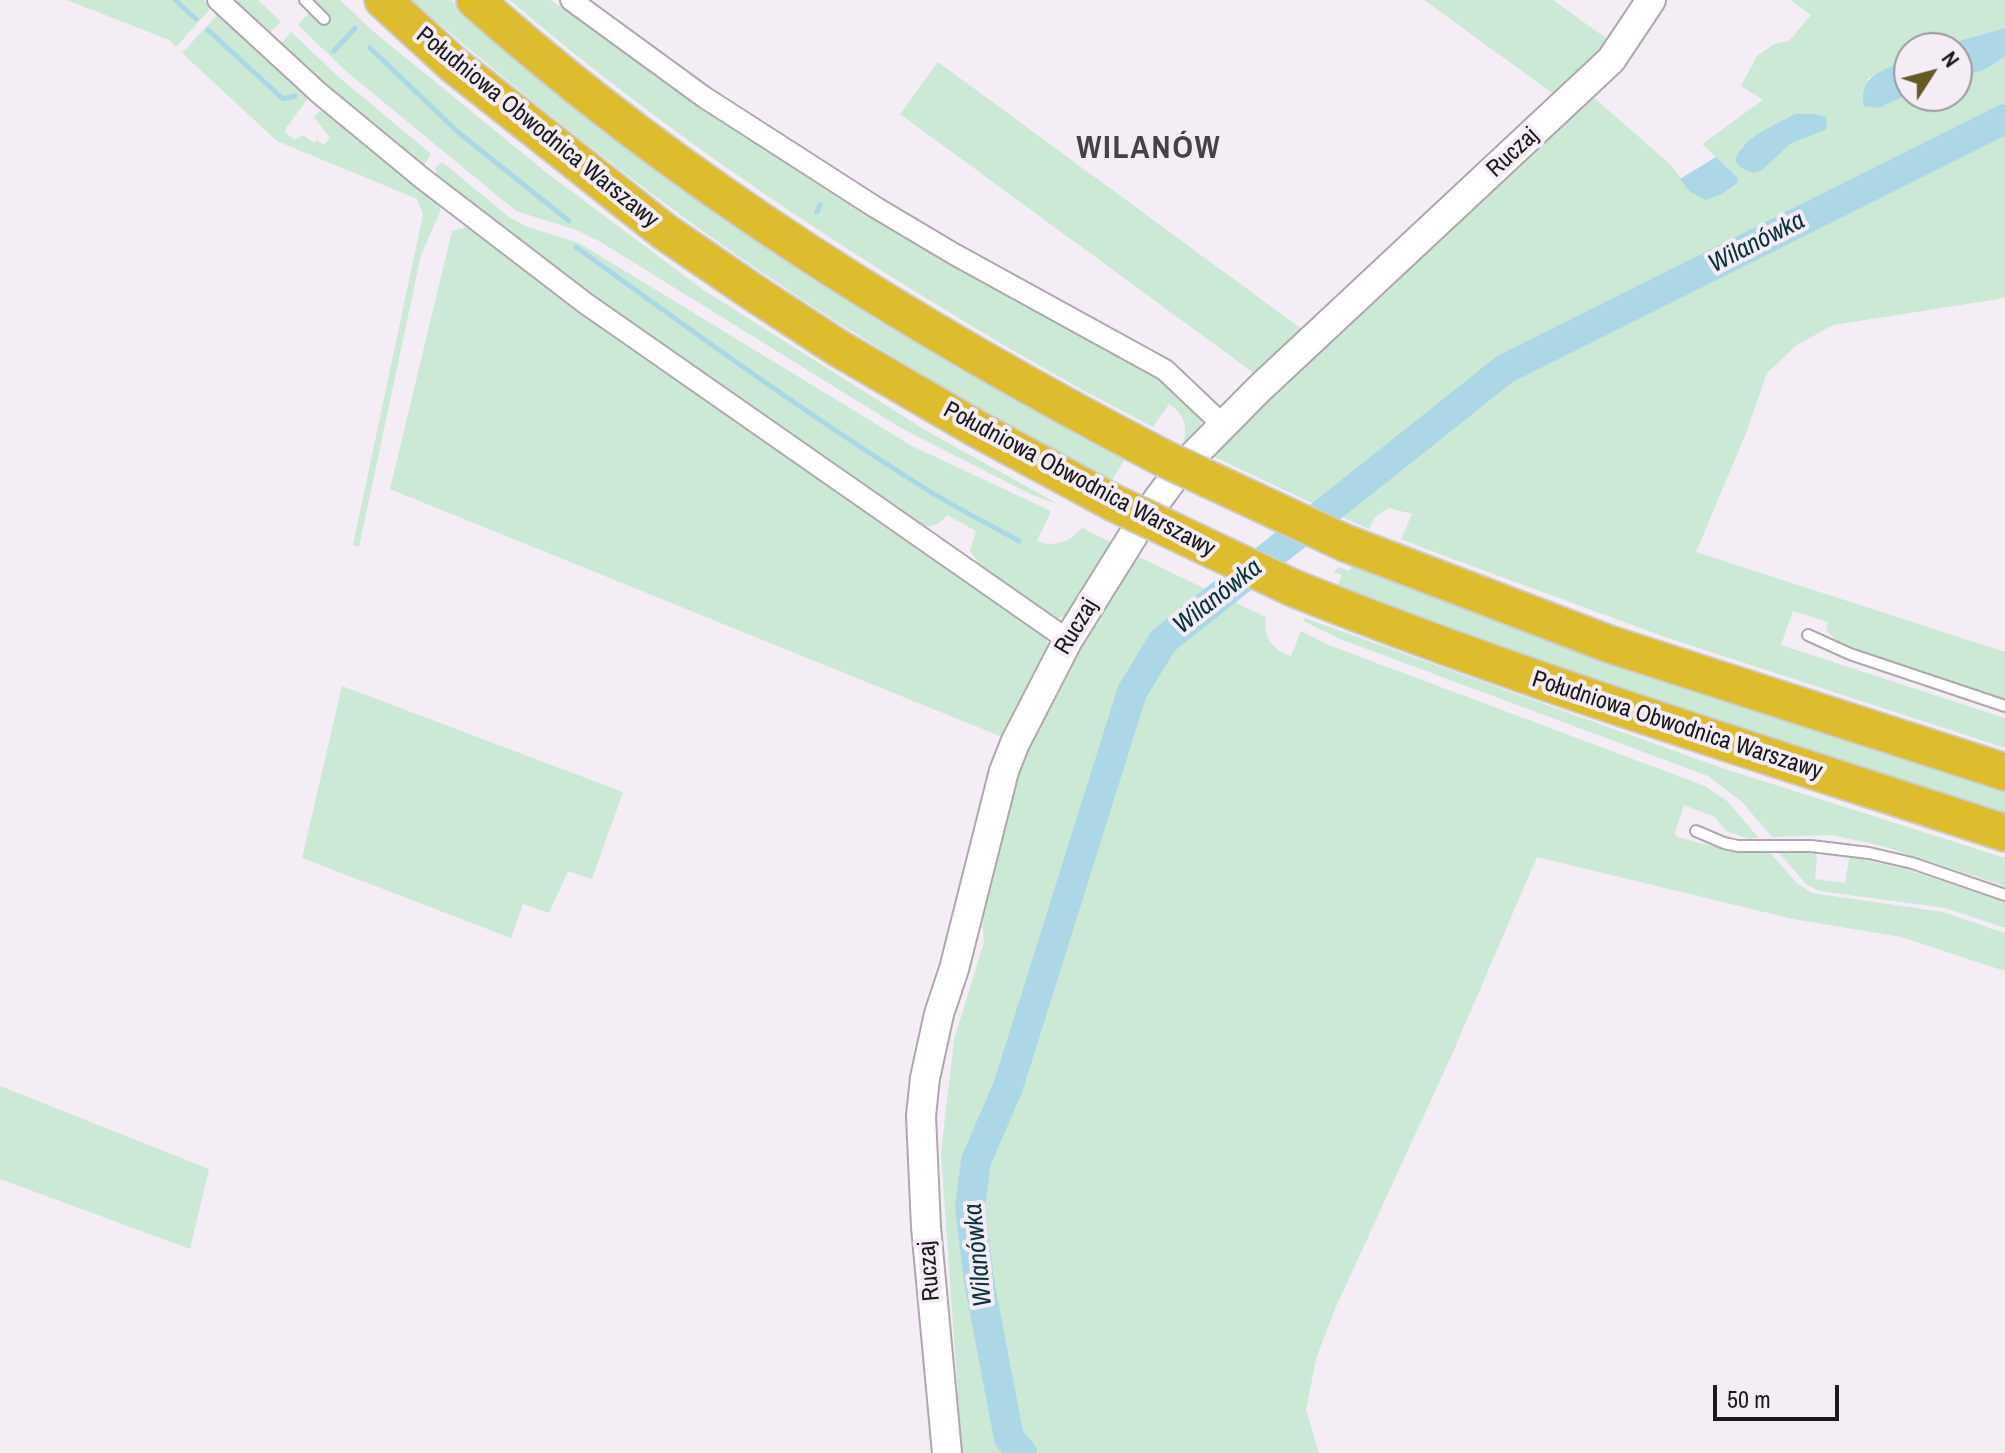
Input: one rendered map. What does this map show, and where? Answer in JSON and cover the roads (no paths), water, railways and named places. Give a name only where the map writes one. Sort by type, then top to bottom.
[{"type":"highway","name":"Południowa Obwodnica Warszawy","points":[[383,0],[454,65],[665,232],[838,348],[1112,502],[1293,588],[1395,629],[1528,677],[2005,833]]},
{"type":"highway","points":[[475,0],[573,83],[661,150],[881,301],[1003,374],[1163,458],[1345,543],[1609,644],[2005,772]]},
{"type":"street","points":[[218,0],[319,93],[441,193],[585,303],[1068,640]]},
{"type":"street","points":[[571,0],[704,97],[875,207],[1165,370],[1222,424]]},
{"type":"street","name":"Ruczaj","points":[[947,1453],[926,1227],[921,1116],[925,1078],[1004,771],[1028,715],[1068,640],[1144,518],[1181,468],[1222,424],[1611,60],[1651,0]]},
{"type":"lane","points":[[305,0],[324,19]]},
{"type":"lane","points":[[1808,635],[1850,654],[2005,706]]},
{"type":"lane","points":[[1696,831],[1738,846],[1811,846],[1869,853],[1912,863],[2005,895]]},
{"type":"water","points":[[2005,28],[2005,57],[1973,73],[1973,37]]},
{"type":"water","points":[[1893,66],[1893,101],[1879,108],[1864,106],[1865,87],[1882,71]]},
{"type":"water","points":[[1795,114],[1826,117],[1827,129],[1790,144],[1762,170],[1754,173],[1741,168],[1735,160],[1745,145],[1760,132]]},
{"type":"water","points":[[1716,157],[1738,178],[1737,184],[1706,200],[1690,192],[1680,179]]},
{"type":"waterway","points":[[175,0],[196,19]]},
{"type":"waterway","points":[[334,51],[355,28]]},
{"type":"waterway","points":[[208,30],[283,99],[295,96]]},
{"type":"waterway","points":[[370,48],[459,133],[569,221]]},
{"type":"waterway","name":"Wilanówka","points":[[1022,1453],[1009,1438],[979,1281],[970,1207],[976,1161],[1008,1087],[1132,692],[1163,641],[1505,369],[2005,119]]},
{"type":"waterway","points":[[817,212],[820,205]]},
{"type":"waterway","points":[[576,247],[831,427],[930,492],[1019,541]]},
{"type":"district","name":"WILANÓW","points":[[1149,149]]}]
